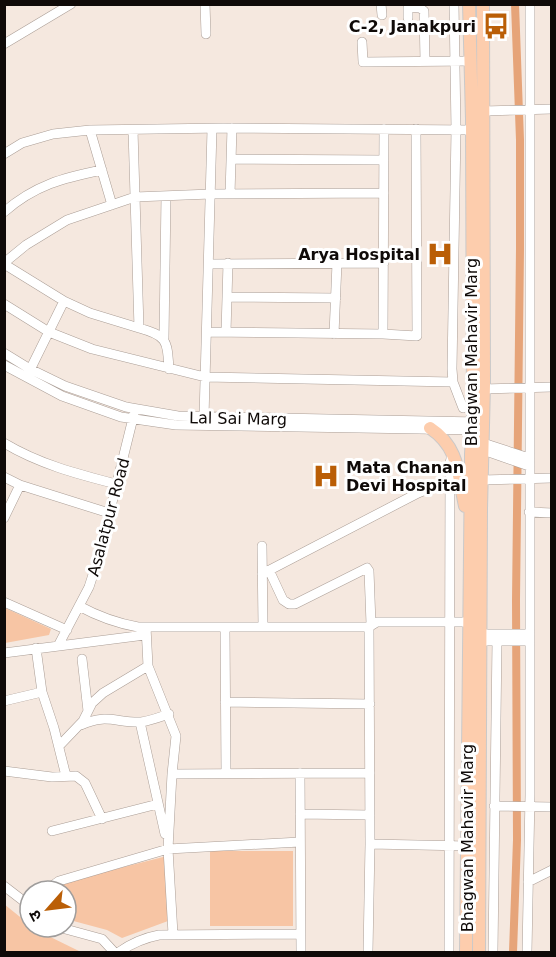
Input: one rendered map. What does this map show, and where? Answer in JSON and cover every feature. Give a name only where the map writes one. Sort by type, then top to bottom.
[{"type":"main road","name":"Bhagwan Mahavir Marg","points":[[469,4],[482,477],[479,952]]},
{"type":"main road","name":"Bhagwan Mahavir Marg","points":[[478,390],[484,111],[483,4]]},
{"type":"main road","points":[[433,424],[452,450],[470,531]]},
{"type":"main road","name":"Bhagwan Mahavir Marg","points":[[466,952],[470,531],[479,433]]},
{"type":"street","points":[[4,44],[71,4]]},
{"type":"street","points":[[204,4],[206,34]]},
{"type":"street","points":[[381,4],[382,15]]},
{"type":"street","points":[[454,4],[456,130],[453,382],[463,408]]},
{"type":"street","points":[[527,952],[526,638],[529,512],[526,387],[530,4]]},
{"type":"street","points":[[408,18],[408,7],[420,8],[424,11],[425,61]]},
{"type":"street","points":[[362,42],[363,62],[471,61]]},
{"type":"street","points":[[484,111],[552,109]]},
{"type":"street","points":[[4,154],[22,143],[53,134],[90,130],[232,128],[472,130]]},
{"type":"street","points":[[230,194],[232,128]]},
{"type":"street","points":[[204,417],[212,129]]},
{"type":"street","points":[[383,334],[384,129]]},
{"type":"street","points":[[207,332],[417,336],[416,129]]},
{"type":"street","points":[[90,130],[112,205]]},
{"type":"street","points":[[133,130],[139,328]]},
{"type":"street","points":[[231,159],[384,160]]},
{"type":"street","points":[[4,212],[53,181],[102,170]]},
{"type":"street","points":[[164,338],[158,333],[90,314],[64,301],[4,264],[26,245],[67,220],[135,197],[384,193]]},
{"type":"street","points":[[166,196],[164,338],[167,345],[169,369]]},
{"type":"street","points":[[226,332],[228,263]]},
{"type":"street","points":[[334,334],[337,263]]},
{"type":"street","points":[[209,264],[384,263]]},
{"type":"street","points":[[227,297],[336,298]]},
{"type":"street","points":[[28,373],[64,301]]},
{"type":"street","points":[[4,304],[49,332],[92,349],[205,377],[453,382]]},
{"type":"street","name":"Lal Sai Marg","points":[[4,353],[28,373]]},
{"type":"street","name":"Lal Sai Marg","points":[[4,365],[65,386],[134,414],[176,425],[433,424]]},
{"type":"street","points":[[433,424],[463,408],[478,390],[552,387]]},
{"type":"street","name":"Lal Sai Marg","points":[[134,414],[433,424],[479,433],[503,454],[527,468]]},
{"type":"street","name":"Asalatpur Road","points":[[59,644],[89,587],[98,560],[134,414]]},
{"type":"street","points":[[4,443],[68,472],[116,484]]},
{"type":"street","points":[[449,952],[452,450]]},
{"type":"street","points":[[482,477],[502,476],[527,468],[552,478]]},
{"type":"street","points":[[4,477],[20,485],[109,513]]},
{"type":"street","points":[[4,518],[20,485]]},
{"type":"street","points":[[266,572],[418,493],[450,486]]},
{"type":"street","points":[[529,512],[552,513]]},
{"type":"street","points":[[262,546],[266,572],[263,627]]},
{"type":"street","points":[[266,572],[283,600],[289,604],[295,604],[367,568],[369,571],[368,952]]},
{"type":"street","points":[[4,602],[67,630]]},
{"type":"street","points":[[79,606],[100,618],[145,631]]},
{"type":"street","points":[[4,653],[145,631],[370,625],[376,622],[469,622]]},
{"type":"street","points":[[225,628],[226,773]]},
{"type":"street","points":[[145,631],[148,666],[176,736],[168,849],[173,934]]},
{"type":"street","points":[[481,638],[526,638]]},
{"type":"street","points":[[493,952],[500,639]]},
{"type":"street","points":[[36,648],[42,692],[66,776]]},
{"type":"street","points":[[82,659],[88,711]]},
{"type":"street","points":[[59,746],[79,726],[92,703],[103,693],[148,666]]},
{"type":"street","points":[[4,701],[42,692]]},
{"type":"street","points":[[225,702],[370,704]]},
{"type":"street","points":[[79,726],[106,718],[140,722],[169,714]]},
{"type":"street","points":[[140,722],[168,849]]},
{"type":"street","points":[[4,760],[6,772],[76,776],[85,783],[102,819]]},
{"type":"street","points":[[300,773],[301,952]]},
{"type":"street","points":[[172,774],[370,773]]},
{"type":"street","points":[[52,831],[158,804]]},
{"type":"street","points":[[498,806],[552,807]]},
{"type":"street","points":[[300,814],[370,815]]},
{"type":"street","points":[[69,879],[168,849],[300,842]]},
{"type":"street","points":[[370,844],[467,846]]},
{"type":"street","points":[[528,882],[552,870]]},
{"type":"street","points":[[4,886],[18,897]]},
{"type":"street","points":[[78,932],[102,939],[114,952]]},
{"type":"street","points":[[119,952],[144,938],[173,934],[301,934]]},
{"type":"shaded area","points":[[5,608],[51,629],[49,635],[5,643]]},
{"type":"shaded area","points":[[210,851],[293,851],[293,926],[210,926]]},
{"type":"shaded area","points":[[167,856],[168,921],[122,938],[107,930],[78,922],[77,879]]},
{"type":"shaded area","points":[[4,904],[18,915],[18,939],[54,939],[81,952],[5,952]]},
{"type":"waterway","points":[[513,952],[517,840],[516,600],[520,249],[520,140],[515,4]]},
{"type":"place","name":"C-2, Janakpuri","points":[[496,26]]},
{"type":"place","name":"Arya Hospital","points":[[440,254]]},
{"type":"place","name":"Mata Chanan Devi Hospital","points":[[326,476]]}]
